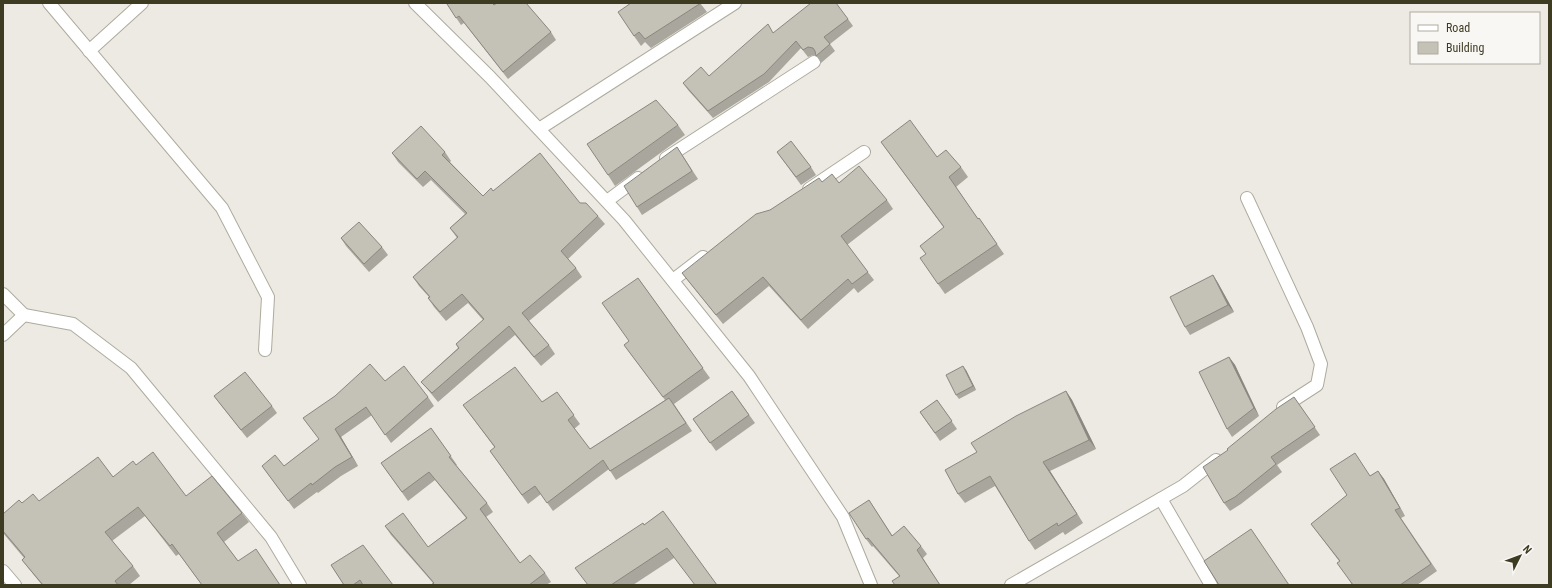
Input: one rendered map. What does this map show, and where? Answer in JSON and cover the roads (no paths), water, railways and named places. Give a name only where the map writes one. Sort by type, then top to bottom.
[{"type":"street","points":[[48,3],[222,208],[268,297],[265,350]]},
{"type":"street","points":[[89,51],[142,3]]},
{"type":"street","points":[[415,3],[490,77],[607,201],[624,220],[749,376],[843,517],[871,585]]},
{"type":"street","points":[[539,129],[735,3]]},
{"type":"street","points":[[607,201],[679,148],[814,62]]},
{"type":"street","points":[[798,196],[864,152]]},
{"type":"street","points":[[1247,198],[1307,327],[1321,364],[1317,384],[1271,416]]},
{"type":"street","points":[[672,280],[715,248]]},
{"type":"street","points":[[3,294],[24,315],[73,324],[130,368],[271,537],[300,585]]},
{"type":"street","points":[[3,335],[24,315]]},
{"type":"street","points":[[1011,585],[1183,486],[1224,453]]},
{"type":"street","points":[[1161,499],[1211,585]]},
{"type":"street","points":[[3,571],[15,585]]}]
